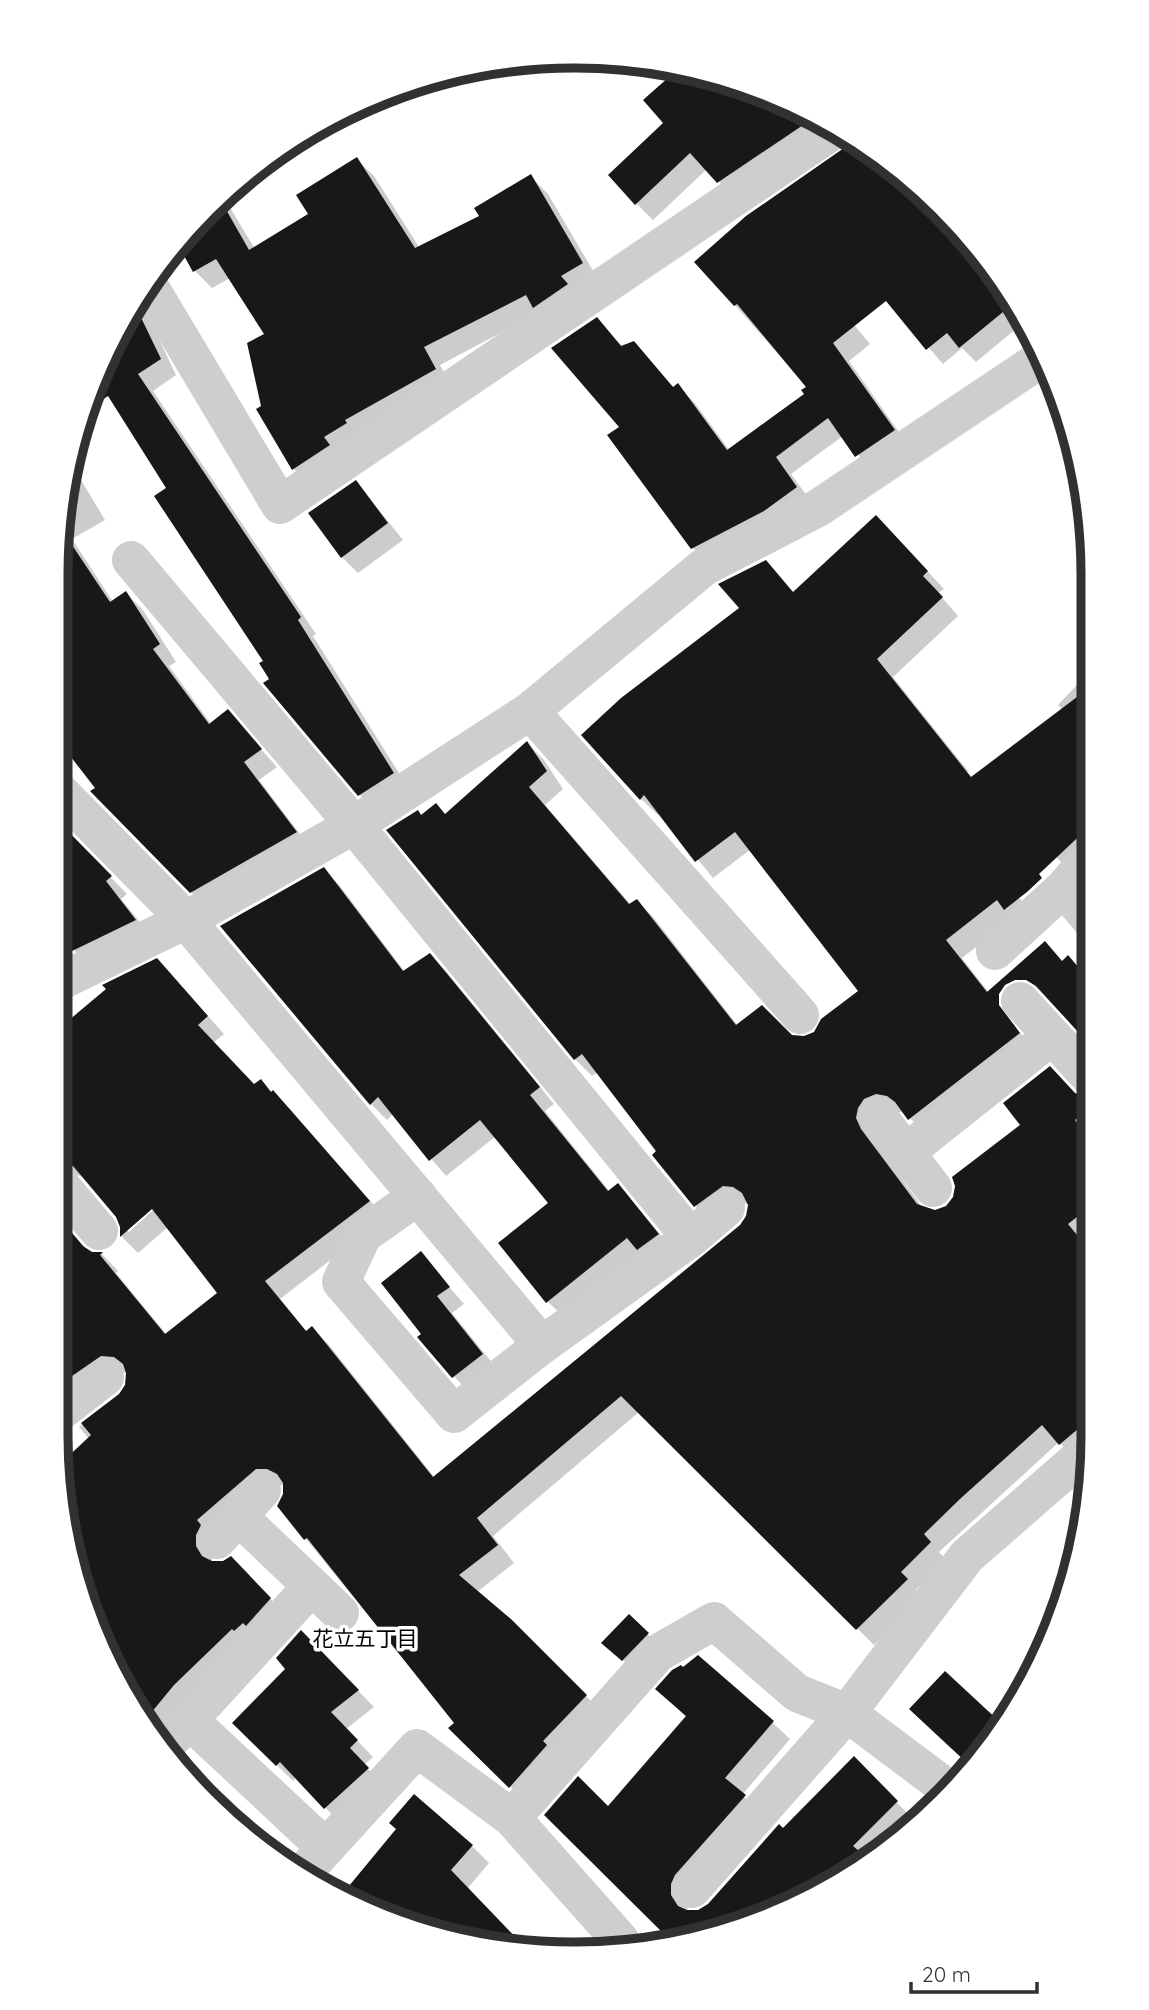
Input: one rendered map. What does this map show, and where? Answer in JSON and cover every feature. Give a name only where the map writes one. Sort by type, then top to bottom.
[{"type":"street","points":[[154,294],[280,505],[826,135]]},
{"type":"street","points":[[68,978],[186,920],[354,825],[530,711],[704,567],[818,508],[1034,363]]},
{"type":"street","points":[[131,560],[354,825],[691,1238]]},
{"type":"street","points":[[530,711],[800,1015]]},
{"type":"street","points":[[68,800],[186,920],[542,1345]]},
{"type":"street","points":[[995,951],[1064,888],[1081,868]]},
{"type":"street","points":[[1064,888],[1081,908]]},
{"type":"street","points":[[1020,1002],[1081,1067]]},
{"type":"street","points":[[905,1153],[1052,1036]]},
{"type":"street","points":[[878,1116],[933,1188]]},
{"type":"street","points":[[68,1194],[99,1231]]},
{"type":"street","points":[[418,1196],[363,1234],[341,1282],[454,1414],[542,1345],[691,1238],[726,1208]]},
{"type":"street","points":[[68,1406],[105,1377]]},
{"type":"street","points":[[692,1889],[847,1713],[967,1556],[1080,1457]]},
{"type":"street","points":[[239,1516],[340,1613]]},
{"type":"street","points":[[312,1586],[178,1732],[314,1861],[417,1748],[512,1818],[620,1940]]},
{"type":"street","points":[[512,1818],[658,1653],[714,1621],[797,1693],[847,1713],[942,1783]]},
{"type":"building","points":[[669,77],[737,95],[805,124],[717,183],[690,153],[635,205],[608,175],[663,123],[643,100]]},
{"type":"building","points":[[845,147],[883,173],[932,217],[976,266],[1006,310],[959,348],[947,333],[926,350],[886,301],[833,343],[895,430],[855,457],[828,418],[776,457],[797,487],[764,511],[691,549],[607,435],[619,427],[551,348],[597,317],[621,346],[634,341],[673,387],[678,383],[727,450],[804,394],[801,390],[806,387],[737,304],[734,306],[694,262],[746,216]]},
{"type":"building","points":[[357,157],[415,248],[479,216],[474,208],[531,174],[583,263],[561,276],[568,284],[533,308],[526,295],[424,347],[436,369],[345,420],[347,423],[324,437],[330,445],[292,470],[256,409],[261,406],[247,343],[264,334],[216,259],[193,272],[183,254],[226,209],[249,250],[308,214],[296,195]]},
{"type":"building","points":[[140,315],[161,359],[138,374],[301,617],[298,620],[394,773],[358,796],[263,683],[269,679],[259,663],[263,661],[154,496],[166,488],[108,396],[99,402],[120,351]]},
{"type":"building","points":[[356,480],[388,523],[341,558],[308,513]]},
{"type":"building","points":[[876,515],[928,571],[923,576],[943,597],[877,659],[971,777],[1081,694],[1081,834],[1039,874],[1042,878],[1004,910],[997,900],[946,940],[987,992],[1045,941],[1062,961],[1068,955],[1081,970],[1081,1035],[1036,986],[1026,980],[1015,980],[1005,985],[999,994],[999,1005],[1020,1033],[908,1120],[895,1102],[887,1096],[876,1094],[864,1099],[856,1118],[861,1129],[917,1204],[935,1210],[946,1206],[953,1197],[955,1186],[952,1177],[1020,1125],[1003,1103],[1050,1066],[1075,1093],[1081,1095],[1081,1115],[1075,1120],[1081,1128],[1081,1214],[1068,1224],[1081,1240],[1081,1426],[1059,1445],[1042,1425],[961,1498],[924,1534],[931,1542],[901,1572],[908,1579],[856,1630],[621,1396],[477,1518],[498,1545],[459,1575],[511,1619],[587,1695],[543,1741],[547,1745],[509,1788],[448,1728],[454,1723],[307,1538],[304,1540],[277,1506],[283,1494],[283,1483],[277,1474],[267,1469],[256,1469],[197,1520],[201,1525],[196,1535],[196,1546],[202,1556],[212,1561],[223,1561],[231,1556],[271,1598],[246,1626],[243,1623],[234,1631],[232,1629],[174,1685],[151,1713],[120,1659],[107,1629],[95,1598],[78,1534],[69,1456],[91,1435],[81,1423],[119,1394],[125,1385],[126,1373],[123,1364],[114,1357],[101,1356],[68,1379],[68,1228],[83,1246],[92,1252],[103,1252],[100,1255],[165,1334],[217,1293],[152,1209],[120,1237],[116,1217],[73,1166],[68,1164],[68,1092],[72,1088],[68,1084],[68,1021],[106,989],[102,985],[157,958],[208,1016],[198,1025],[254,1084],[261,1079],[271,1092],[273,1090],[370,1201],[265,1281],[306,1331],[312,1326],[433,1477],[740,1225],[746,1216],[748,1205],[742,1193],[733,1187],[723,1186],[694,1207],[652,1155],[656,1151],[582,1054],[574,1060],[386,830],[418,810],[421,815],[436,803],[445,814],[527,741],[547,771],[529,787],[629,904],[637,899],[736,1025],[762,1005],[792,1035],[804,1036],[814,1032],[821,1019],[858,991],[735,832],[695,862],[644,795],[640,800],[581,735],[621,698],[739,608],[718,584],[766,560],[793,592]]},
{"type":"building","points":[[69,541],[110,602],[126,591],[160,644],[153,649],[209,724],[228,709],[262,749],[244,762],[297,832],[190,893],[90,791],[95,788],[68,753]]},
{"type":"building","points":[[68,831],[112,876],[106,881],[136,920],[72,951],[68,946]]},
{"type":"building","points":[[324,867],[403,971],[430,953],[540,1087],[530,1095],[608,1191],[618,1183],[659,1234],[637,1250],[627,1238],[546,1303],[498,1243],[548,1203],[480,1120],[429,1161],[378,1097],[370,1105],[220,926]]},
{"type":"building","points":[[421,1251],[450,1287],[437,1296],[483,1354],[452,1378],[417,1337],[421,1334],[381,1283]]},
{"type":"building","points":[[629,1614],[649,1633],[622,1661],[601,1643]]},
{"type":"building","points":[[301,1630],[359,1690],[331,1712],[358,1740],[350,1748],[369,1768],[324,1809],[280,1762],[276,1766],[232,1723],[285,1669],[276,1658]]},
{"type":"building","points":[[698,1655],[774,1721],[725,1778],[746,1795],[675,1875],[671,1884],[671,1895],[678,1906],[687,1910],[698,1910],[708,1904],[779,1824],[783,1828],[854,1756],[898,1801],[853,1846],[859,1851],[828,1874],[798,1890],[737,1915],[663,1933],[544,1815],[578,1776],[608,1806],[686,1716],[655,1689],[672,1670],[681,1665],[683,1667]]},
{"type":"building","points":[[945,1671],[995,1717],[963,1759],[909,1709]]},
{"type":"building","points":[[414,1794],[473,1845],[451,1870],[516,1938],[476,1932],[412,1915],[347,1888],[396,1829],[389,1823]]},
{"type":"district","name":"花立五丁目","points":[[365,1638]]}]
